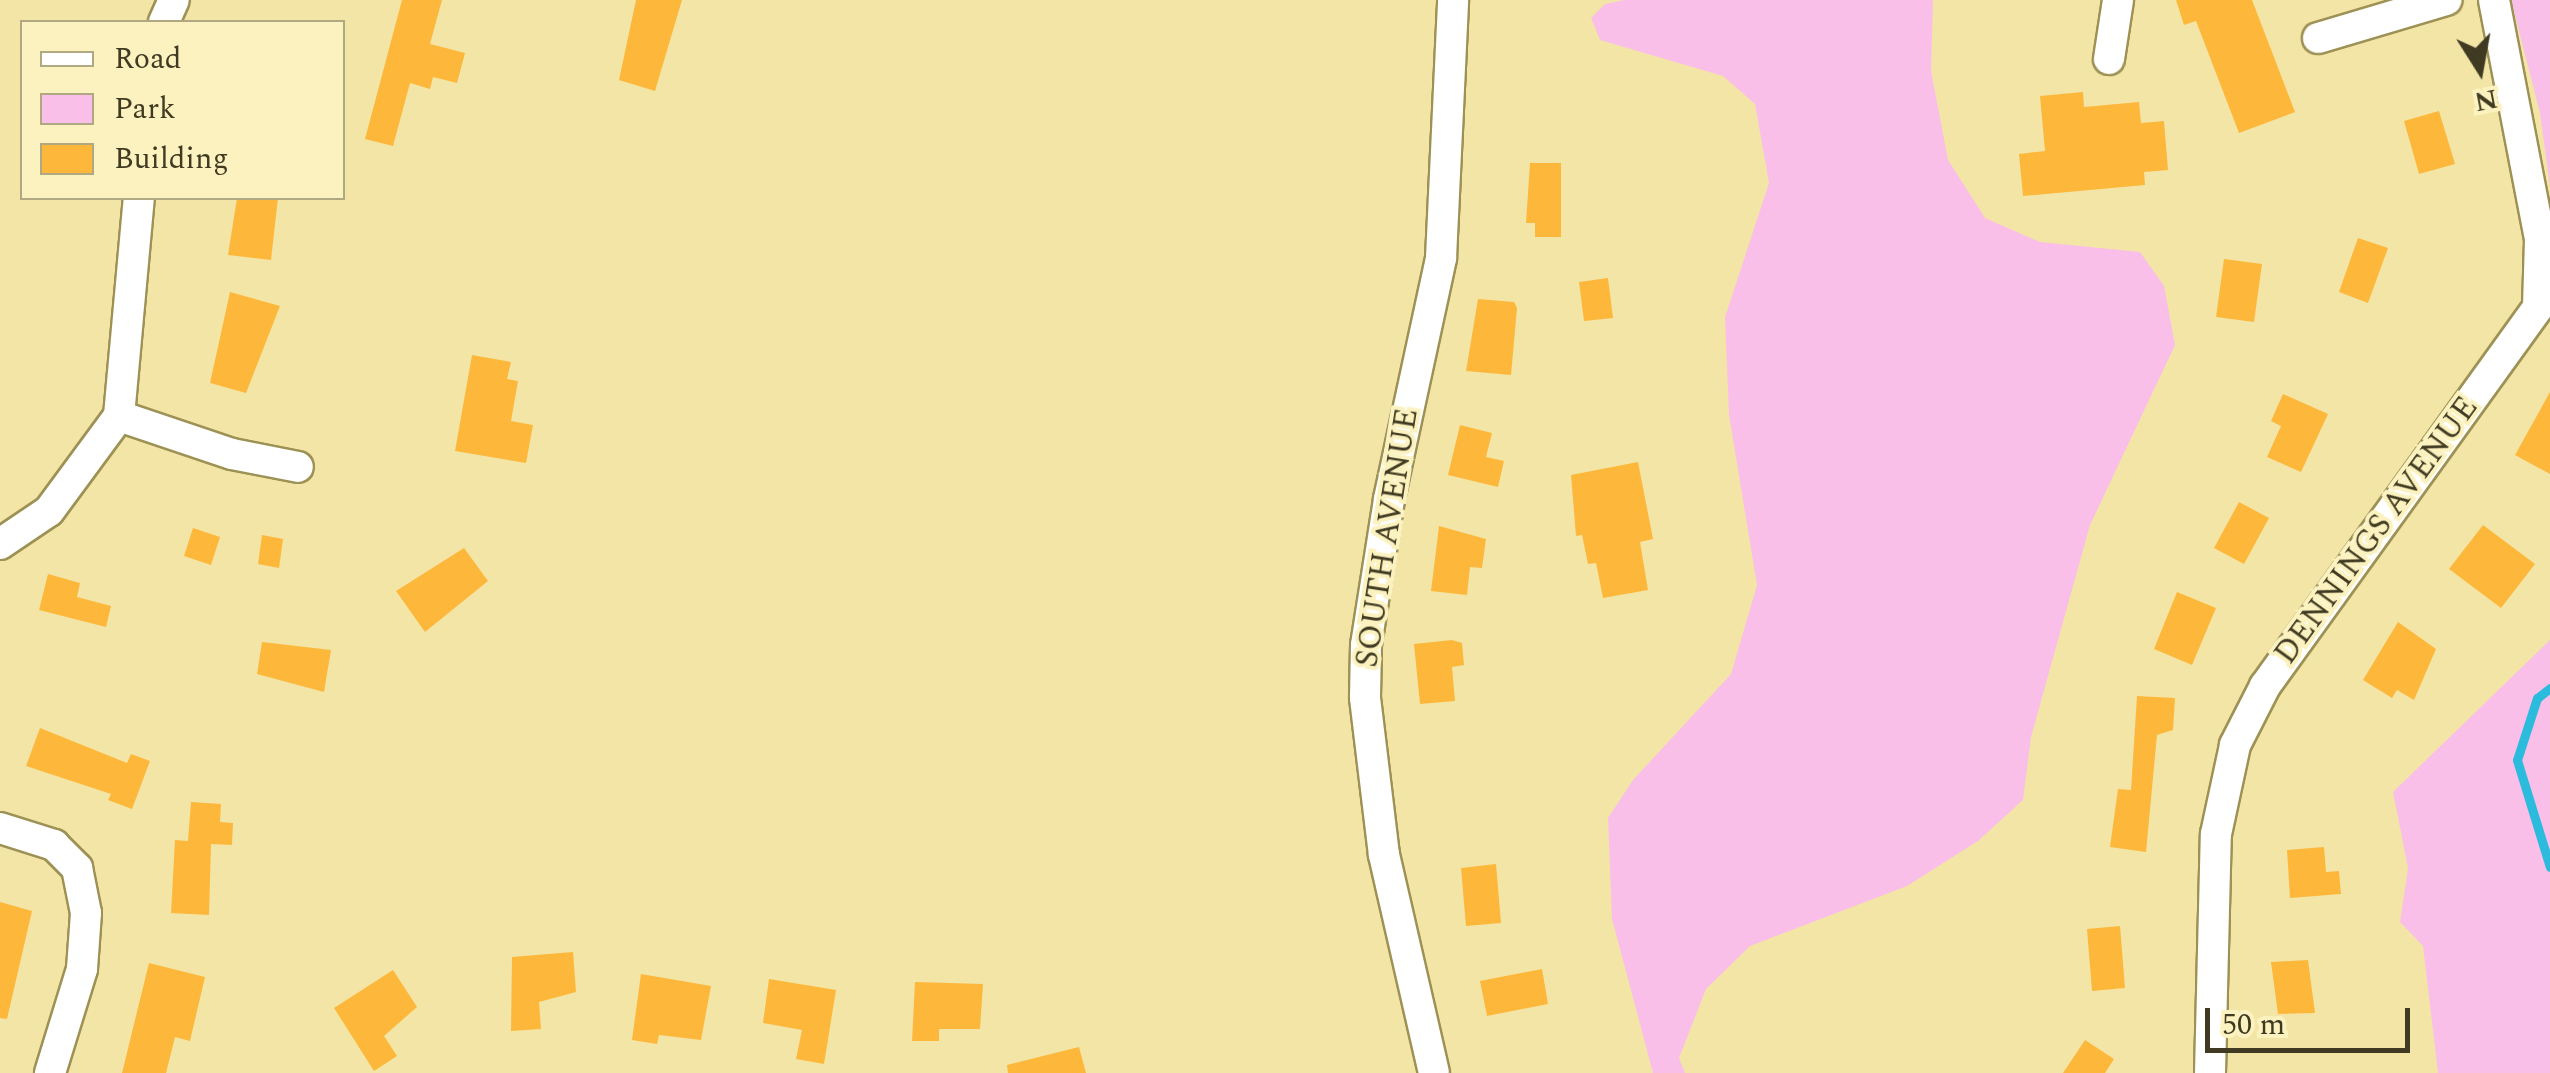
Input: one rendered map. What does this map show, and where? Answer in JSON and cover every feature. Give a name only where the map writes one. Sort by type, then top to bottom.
[{"type":"street","name":"SOUTH AVENUE","points":[[1434,1073],[1384,855],[1365,697],[1366,646],[1388,500],[1441,258],[1453,0]]},
{"type":"street","points":[[2109,59],[2118,0]]},
{"type":"street","points":[[2318,38],[2446,0]]},
{"type":"street","name":"DENNINGS AVENUE","points":[[2210,1073],[2216,834],[2235,745],[2265,686],[2538,307],[2540,239],[2494,0]]},
{"type":"street","points":[[0,544],[49,511],[120,416],[140,200]]},
{"type":"street","points":[[120,416],[232,454],[298,466]]},
{"type":"street","points":[[0,828],[54,844],[77,868],[86,913],[82,969],[50,1073]]},
{"type":"green space","points":[[1624,0],[1933,0],[1931,71],[1948,160],[1985,218],[2040,242],[2140,252],[2164,286],[2175,345],[2090,525],[2031,737],[2023,800],[1978,841],[1907,886],[1750,946],[1706,989],[1679,1058],[1685,1073],[1653,1073],[1612,919],[1608,818],[1633,780],[1731,674],[1757,585],[1729,415],[1725,317],[1769,183],[1755,104],[1723,76],[1600,40],[1591,18],[1605,4]]},
{"type":"green space","points":[[2511,0],[2550,0],[2550,187],[2540,113]]},
{"type":"green space","points":[[2550,640],[2550,1073],[2438,1073],[2423,946],[2400,922],[2408,868],[2393,792]]},
{"type":"building","points":[[402,0],[442,0],[430,44],[465,53],[457,83],[433,77],[430,89],[410,83],[393,146],[365,139]]},
{"type":"building","points":[[636,0],[682,0],[655,91],[619,80]]},
{"type":"building","points":[[2176,0],[2252,0],[2295,112],[2239,133],[2196,21],[2184,25]]},
{"type":"building","points":[[2083,92],[2084,107],[2139,102],[2141,123],[2164,121],[2168,170],[2144,172],[2145,185],[2023,196],[2019,154],[2045,151],[2040,96]]},
{"type":"building","points":[[2439,111],[2455,164],[2419,174],[2404,121]]},
{"type":"building","points":[[1530,163],[1561,163],[1561,237],[1535,237],[1535,223],[1526,223]]},
{"type":"building","points":[[237,200],[278,200],[271,260],[228,255]]},
{"type":"building","points":[[2358,238],[2388,248],[2368,303],[2339,292]]},
{"type":"building","points":[[2224,259],[2262,264],[2254,322],[2216,317]]},
{"type":"building","points":[[1608,278],[1613,318],[1584,321],[1579,282]]},
{"type":"building","points":[[230,292],[280,306],[246,393],[210,383]]},
{"type":"building","points":[[1478,299],[1514,302],[1517,308],[1511,375],[1466,371]]},
{"type":"building","points":[[472,355],[511,362],[507,379],[518,381],[511,421],[533,425],[526,463],[455,451]]},
{"type":"building","points":[[2550,392],[2550,474],[2515,455]]},
{"type":"building","points":[[2283,394],[2328,414],[2301,472],[2267,457],[2281,426],[2271,421]]},
{"type":"building","points":[[1460,425],[1492,433],[1486,457],[1504,461],[1498,487],[1448,475]]},
{"type":"building","points":[[1638,462],[1653,539],[1640,542],[1648,590],[1603,598],[1596,563],[1588,564],[1582,535],[1576,536],[1571,475]]},
{"type":"building","points":[[2239,502],[2269,518],[2244,564],[2214,548]]},
{"type":"building","points":[[2483,525],[2535,564],[2501,608],[2449,569]]},
{"type":"building","points":[[1439,526],[1486,539],[1482,568],[1470,567],[1467,595],[1431,591]]},
{"type":"building","points":[[193,528],[220,537],[211,565],[184,556]]},
{"type":"building","points":[[262,535],[283,539],[279,568],[258,564]]},
{"type":"building","points":[[464,548],[488,581],[425,632],[396,591]]},
{"type":"building","points":[[48,574],[80,583],[77,597],[111,606],[106,627],[39,610]]},
{"type":"building","points":[[2177,592],[2216,608],[2192,665],[2154,649]]},
{"type":"building","points":[[2398,622],[2436,649],[2414,700],[2397,690],[2392,698],[2363,680]]},
{"type":"building","points":[[1452,640],[1462,643],[1464,665],[1452,667],[1455,701],[1420,704],[1414,644]]},
{"type":"building","points":[[262,642],[331,650],[324,692],[257,674]]},
{"type":"building","points":[[2137,696],[2175,698],[2173,730],[2157,735],[2146,852],[2110,847],[2118,789],[2131,790]]},
{"type":"building","points":[[40,728],[127,763],[131,754],[150,761],[132,809],[108,800],[111,794],[26,766]]},
{"type":"building","points":[[191,802],[221,804],[220,822],[233,823],[232,845],[211,844],[209,915],[171,913],[175,840],[188,841]]},
{"type":"building","points":[[2324,847],[2326,872],[2339,871],[2341,894],[2290,898],[2287,850]]},
{"type":"building","points":[[1496,864],[1501,923],[1466,926],[1461,868]]},
{"type":"building","points":[[0,902],[32,911],[7,1019],[0,1018]]},
{"type":"building","points":[[2120,926],[2125,988],[2092,991],[2087,929]]},
{"type":"building","points":[[573,952],[576,992],[539,1002],[541,1029],[511,1031],[512,957]]},
{"type":"building","points":[[2308,960],[2315,1013],[2278,1014],[2271,962]]},
{"type":"building","points":[[149,963],[205,977],[190,1041],[175,1037],[166,1073],[122,1073]]},
{"type":"building","points":[[1542,969],[1548,1004],[1487,1016],[1480,981]]},
{"type":"building","points":[[393,970],[417,1007],[384,1036],[397,1056],[374,1071],[334,1008]]},
{"type":"building","points":[[641,974],[711,986],[701,1040],[659,1035],[657,1044],[632,1040]]},
{"type":"building","points":[[769,979],[836,990],[824,1064],[796,1059],[802,1030],[763,1023]]},
{"type":"building","points":[[915,982],[983,984],[980,1029],[939,1029],[939,1041],[912,1041]]},
{"type":"building","points":[[2085,1040],[2114,1059],[2105,1073],[2063,1073]]},
{"type":"building","points":[[1079,1047],[1086,1073],[1008,1073],[1007,1065]]},
{"type":"waterway","points":[[2550,688],[2537,698],[2517,760],[2550,867]]}]
